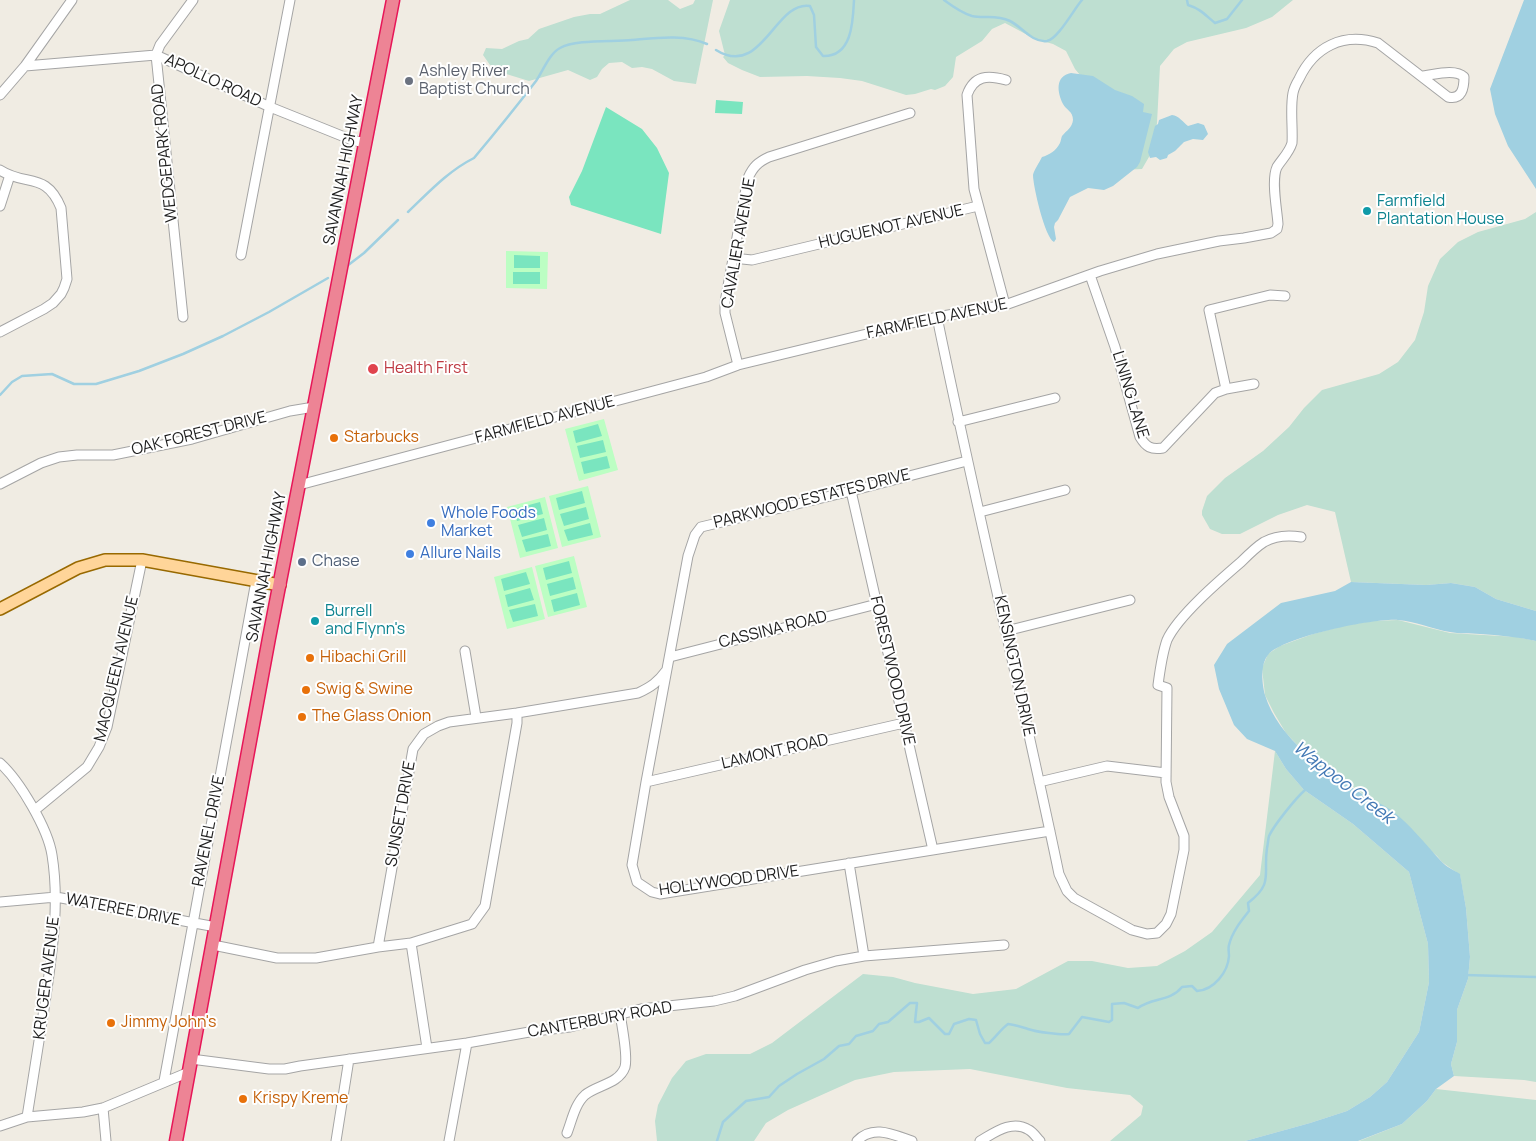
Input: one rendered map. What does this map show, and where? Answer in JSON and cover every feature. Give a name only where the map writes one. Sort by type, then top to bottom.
[{"type":"highway","name":"SAVANNAH HIGHWAY","points":[[176,1141],[268,642],[393,0]]},
{"type":"main road","points":[[0,609],[78,568],[105,560],[142,560],[280,585]]},
{"type":"street","points":[[0,95],[25,66],[72,0]]},
{"type":"street","points":[[156,55],[160,45],[193,0]]},
{"type":"street","points":[[241,255],[290,0]]},
{"type":"street","name":"FARMFIELD AVENUE","points":[[299,485],[706,377],[738,365],[937,317],[1005,305],[1090,275],[1158,254],[1271,232],[1276,229],[1278,224],[1275,177],[1277,168],[1289,151],[1292,143],[1292,94],[1310,60],[1319,51],[1330,45],[1366,39],[1378,43],[1448,98],[1458,97],[1462,92],[1464,77],[1460,73],[1453,72],[1421,76]]},
{"type":"street","name":"APOLLO ROAD","points":[[25,66],[156,55],[270,107],[352,140],[365,143]]},
{"type":"street","name":"WEDGEPARK ROAD","points":[[156,55],[183,317]]},
{"type":"street","points":[[978,206],[974,189],[967,95],[970,87],[986,77],[1006,80]]},
{"type":"street","name":"CAVALIER AVENUE","points":[[738,365],[725,302],[748,178],[752,167],[769,157],[910,113]]},
{"type":"street","points":[[0,170],[10,176],[44,185],[52,190],[57,198],[61,208],[67,279],[61,294],[53,303],[0,332]]},
{"type":"street","points":[[0,206],[10,176]]},
{"type":"street","name":"HUGUENOT AVENUE","points":[[733,258],[752,260],[978,206],[1005,305]]},
{"type":"street","name":"LINING LANE","points":[[1090,275],[1116,347],[1140,437],[1145,445],[1150,448],[1163,448],[1215,393],[1226,388],[1254,384]]},
{"type":"street","points":[[1226,388],[1209,310],[1270,295],[1285,296]]},
{"type":"street","name":"KENSINGTON DRIVE","points":[[937,317],[958,422],[980,512],[1059,874],[1067,891],[1074,898],[1132,930],[1147,934],[1156,933],[1166,924],[1171,914],[1184,850],[1184,836],[1169,798],[1166,773]]},
{"type":"street","points":[[958,422],[1055,398]]},
{"type":"street","name":"OAK FOREST DRIVE","points":[[0,484],[40,463],[59,457],[113,455],[192,440],[290,411],[314,407]]},
{"type":"street","name":"PARKWOOD ESTATES DRIVE","points":[[670,657],[688,556],[695,535],[701,527],[851,491],[967,460]]},
{"type":"street","points":[[980,512],[1064,490]]},
{"type":"street","name":"FORESTWOOD DRIVE","points":[[851,491],[933,850]]},
{"type":"street","points":[[1038,782],[1107,766],[1166,773],[1167,688],[1158,685],[1162,658],[1174,629],[1200,600],[1264,542],[1278,537],[1301,537]]},
{"type":"street","name":"MACQUEEN AVENUE","points":[[35,810],[87,767],[99,747],[106,727],[142,560]]},
{"type":"street","name":"RAVENEL DRIVE","points":[[164,1081],[256,581]]},
{"type":"street","points":[[1006,631],[1130,600]]},
{"type":"street","name":"CASSINA ROAD","points":[[670,657],[877,604]]},
{"type":"street","points":[[465,650],[476,717]]},
{"type":"street","name":"HOLLYWOOD DRIVE","points":[[670,657],[632,865],[637,882],[652,892],[660,894],[1050,830]]},
{"type":"street","name":"SUNSET DRIVE","points":[[378,947],[413,749],[424,734],[449,722],[638,693],[655,684],[667,669]]},
{"type":"street","points":[[213,945],[277,958],[316,958],[411,943],[472,924],[484,906],[517,723],[516,713]]},
{"type":"street","name":"LAMONT ROAD","points":[[646,782],[904,723]]},
{"type":"street","name":"KRUGER AVENUE","points":[[0,763],[35,810],[47,837],[52,854],[56,897],[53,949],[27,1117]]},
{"type":"street","points":[[849,863],[864,956]]},
{"type":"street","name":"WATEREE DRIVE","points":[[0,902],[56,897],[216,927]]},
{"type":"street","points":[[411,943],[427,1048]]},
{"type":"street","name":"CANTERBURY ROAD","points":[[190,1065],[285,1070],[349,1058],[467,1043],[570,1027],[641,1009],[714,1002],[736,996],[805,970],[836,961],[864,956],[1004,945]]},
{"type":"street","points":[[567,1133],[578,1104],[585,1095],[594,1089],[613,1082],[625,1068],[626,1059],[620,1014]]},
{"type":"street","points":[[449,1141],[467,1043]]},
{"type":"street","points":[[336,1141],[349,1058]]},
{"type":"street","points":[[0,1126],[27,1117],[82,1112],[103,1108],[164,1081],[190,1065]]},
{"type":"street","points":[[103,1108],[106,1141]]},
{"type":"street","points":[[980,1141],[1006,1127],[1016,1126],[1028,1130],[1040,1141]]},
{"type":"street","points":[[857,1141],[861,1136],[883,1131],[912,1141]]},
{"type":"green space","points":[[630,0],[668,0],[680,9],[693,4],[695,0],[713,0],[696,84],[674,81],[652,69],[632,68],[622,62],[609,63],[597,77],[590,80],[568,70],[529,81],[503,73],[490,65],[483,55],[486,48],[502,49],[528,39],[539,29],[574,17],[600,14]]},
{"type":"green space","points":[[730,0],[1293,0],[1272,17],[1246,28],[1187,42],[1174,49],[1160,66],[1157,123],[1153,150],[1142,169],[1121,170],[1090,87],[1075,69],[1066,51],[1053,44],[1035,39],[1005,23],[992,29],[982,41],[956,57],[953,77],[945,86],[935,90],[931,89],[906,95],[862,81],[840,78],[807,76],[760,77],[728,63],[723,57],[725,55],[719,31]]},
{"type":"green space","points":[[716,100],[743,102],[742,114],[715,113]]},
{"type":"green space","points":[[606,107],[642,129],[657,148],[669,173],[661,234],[571,205],[569,197],[582,171]]},
{"type":"green space","points":[[1536,212],[1536,611],[1496,599],[1475,587],[1451,583],[1426,585],[1351,582],[1335,512],[1307,505],[1278,515],[1240,534],[1222,534],[1210,529],[1202,515],[1207,496],[1225,478],[1263,451],[1289,427],[1322,390],[1379,374],[1398,362],[1415,340],[1424,312],[1428,286],[1440,259],[1458,242],[1478,232],[1525,219]]},
{"type":"green space","points":[[506,251],[548,252],[547,289],[506,288]]},
{"type":"green space","points":[[514,255],[540,256],[540,268],[514,268]]},
{"type":"green space","points":[[513,272],[540,272],[540,284],[513,284]]},
{"type":"green space","points":[[604,419],[618,470],[579,481],[565,429]]},
{"type":"green space","points":[[598,424],[602,436],[576,443],[573,431]]},
{"type":"green space","points":[[603,440],[606,452],[580,458],[577,446]]},
{"type":"green space","points":[[607,456],[610,468],[584,474],[581,462]]},
{"type":"green space","points":[[588,486],[601,537],[562,547],[549,496]]},
{"type":"green space","points":[[582,491],[585,503],[559,510],[556,498]]},
{"type":"green space","points":[[545,497],[558,548],[520,558],[507,507]]},
{"type":"green space","points":[[540,502],[543,514],[517,521],[514,509]]},
{"type":"green space","points":[[586,507],[589,519],[564,526],[560,514]]},
{"type":"green space","points":[[544,518],[547,530],[522,537],[518,525]]},
{"type":"green space","points":[[590,523],[593,535],[568,541],[564,530]]},
{"type":"green space","points":[[548,534],[551,546],[526,552],[522,540]]},
{"type":"green space","points":[[574,556],[587,607],[548,617],[535,566]]},
{"type":"green space","points":[[569,561],[572,573],[546,580],[543,568]]},
{"type":"green space","points":[[532,567],[545,619],[507,629],[494,577]]},
{"type":"green space","points":[[526,572],[530,584],[504,591],[501,579]]},
{"type":"green space","points":[[573,577],[576,589],[550,596],[547,584]]},
{"type":"green space","points":[[530,588],[534,600],[508,607],[505,595]]},
{"type":"green space","points":[[577,593],[580,605],[554,612],[551,600]]},
{"type":"green space","points":[[535,604],[538,616],[513,622],[509,610]]},
{"type":"green space","points":[[1398,620],[1450,633],[1517,637],[1536,641],[1536,1082],[1454,1076],[1451,1064],[1457,1042],[1457,1010],[1468,979],[1470,957],[1466,908],[1460,875],[1442,862],[1366,796],[1302,750],[1286,733],[1265,695],[1262,668],[1268,654],[1280,646],[1343,626],[1371,621]]},
{"type":"green space","points":[[1275,751],[1286,769],[1304,790],[1353,824],[1409,872],[1428,944],[1429,982],[1419,1032],[1387,1082],[1370,1097],[1347,1111],[1245,1141],[1110,1141],[1141,1115],[1143,1106],[1130,1095],[1067,1088],[970,1069],[894,1072],[855,1080],[788,1110],[766,1123],[754,1141],[657,1141],[655,1121],[658,1105],[672,1078],[686,1061],[706,1054],[750,1054],[772,1043],[863,974],[893,977],[973,994],[1016,989],[1068,961],[1092,961],[1128,968],[1157,966],[1185,951],[1212,932],[1260,875]]},
{"type":"green space","points":[[1436,1089],[1536,1100],[1536,1141],[1359,1141],[1402,1124],[1427,1101]]},
{"type":"water","points":[[1524,0],[1536,0],[1536,189],[1508,146],[1495,114],[1490,89]]},
{"type":"water","points":[[1071,73],[1093,76],[1115,90],[1132,96],[1144,104],[1143,112],[1152,114],[1140,162],[1137,167],[1113,186],[1104,190],[1088,188],[1070,197],[1055,223],[1056,239],[1054,242],[1043,222],[1033,175],[1042,157],[1050,154],[1056,148],[1072,123],[1072,115],[1063,104],[1059,95],[1059,85],[1062,77]]},
{"type":"water","points":[[1172,115],[1188,126],[1198,123],[1204,125],[1208,134],[1203,140],[1193,139],[1184,142],[1167,158],[1160,160],[1156,157],[1150,158],[1148,152],[1155,126],[1159,120]]},
{"type":"water","name":"Wappoo Creek","points":[[1351,582],[1426,585],[1451,583],[1475,587],[1496,599],[1536,611],[1536,641],[1522,638],[1453,633],[1417,623],[1386,620],[1350,625],[1309,635],[1291,642],[1277,648],[1268,655],[1263,669],[1264,690],[1271,711],[1292,740],[1335,776],[1388,808],[1411,828],[1443,863],[1460,874],[1466,908],[1470,957],[1468,979],[1457,1010],[1457,1042],[1451,1064],[1454,1076],[1436,1089],[1427,1101],[1402,1124],[1358,1141],[1245,1141],[1347,1111],[1370,1097],[1387,1082],[1419,1032],[1429,982],[1428,944],[1409,872],[1353,824],[1304,790],[1286,769],[1275,751],[1247,739],[1234,725],[1219,689],[1214,665],[1227,644],[1281,603],[1335,591]]},
{"type":"waterway","points":[[716,50],[732,56],[745,55],[757,47],[787,14],[798,7],[810,6],[814,15],[816,47],[823,56],[833,55],[840,51],[849,37],[854,0]]},
{"type":"waterway","points":[[944,0],[972,16],[1000,18],[1010,21],[1032,37],[1042,41],[1051,39],[1061,30],[1082,0]]},
{"type":"waterway","points":[[1187,0],[1188,5],[1200,10],[1215,23],[1227,19],[1242,0]]},
{"type":"waterway","points":[[408,212],[447,176],[474,158],[536,81],[553,54],[560,48],[584,42],[660,38],[689,39],[707,44]]},
{"type":"waterway","points":[[347,266],[364,253],[398,220]]},
{"type":"waterway","points":[[0,395],[12,382],[22,376],[52,374],[74,384],[96,384],[139,371],[223,336],[328,278]]},
{"type":"waterway","points":[[717,1141],[723,1122],[746,1101],[769,1097],[779,1086],[824,1059],[839,1046],[849,1044],[856,1036],[873,1031],[879,1024],[888,1022],[910,1003],[917,1003],[915,1022],[929,1018],[945,1034],[949,1034],[954,1024],[969,1019],[976,1020],[985,1043],[989,1043],[1008,1024],[1042,1032],[1069,1034],[1082,1017],[1109,1022],[1112,1020],[1112,1004],[1124,1003],[1138,1008],[1172,995],[1182,987],[1192,986],[1197,991],[1209,987],[1223,974],[1228,962],[1232,936],[1249,911],[1248,903],[1256,896],[1264,884],[1269,836],[1275,825],[1305,790]]},
{"type":"waterway","points":[[1465,975],[1536,977]]},
{"type":"place","name":"Ashley River Baptist Church","points":[[409,81]]},
{"type":"place","name":"Farmfield Plantation House","points":[[1367,211]]},
{"type":"place","name":"Health First","points":[[373,369]]},
{"type":"place","name":"Starbucks","points":[[334,438]]},
{"type":"place","name":"Whole Foods Market","points":[[431,523]]},
{"type":"place","name":"Allure Nails","points":[[410,554]]},
{"type":"place","name":"Chase","points":[[302,562]]},
{"type":"place","name":"Burrell and Flynn's","points":[[315,621]]},
{"type":"place","name":"Hibachi Grill","points":[[310,658]]},
{"type":"place","name":"Swig & Swine","points":[[306,690]]},
{"type":"place","name":"The Glass Onion","points":[[302,717]]},
{"type":"place","name":"Jimmy John's","points":[[111,1023]]},
{"type":"place","name":"Krispy Kreme","points":[[243,1099]]}]
